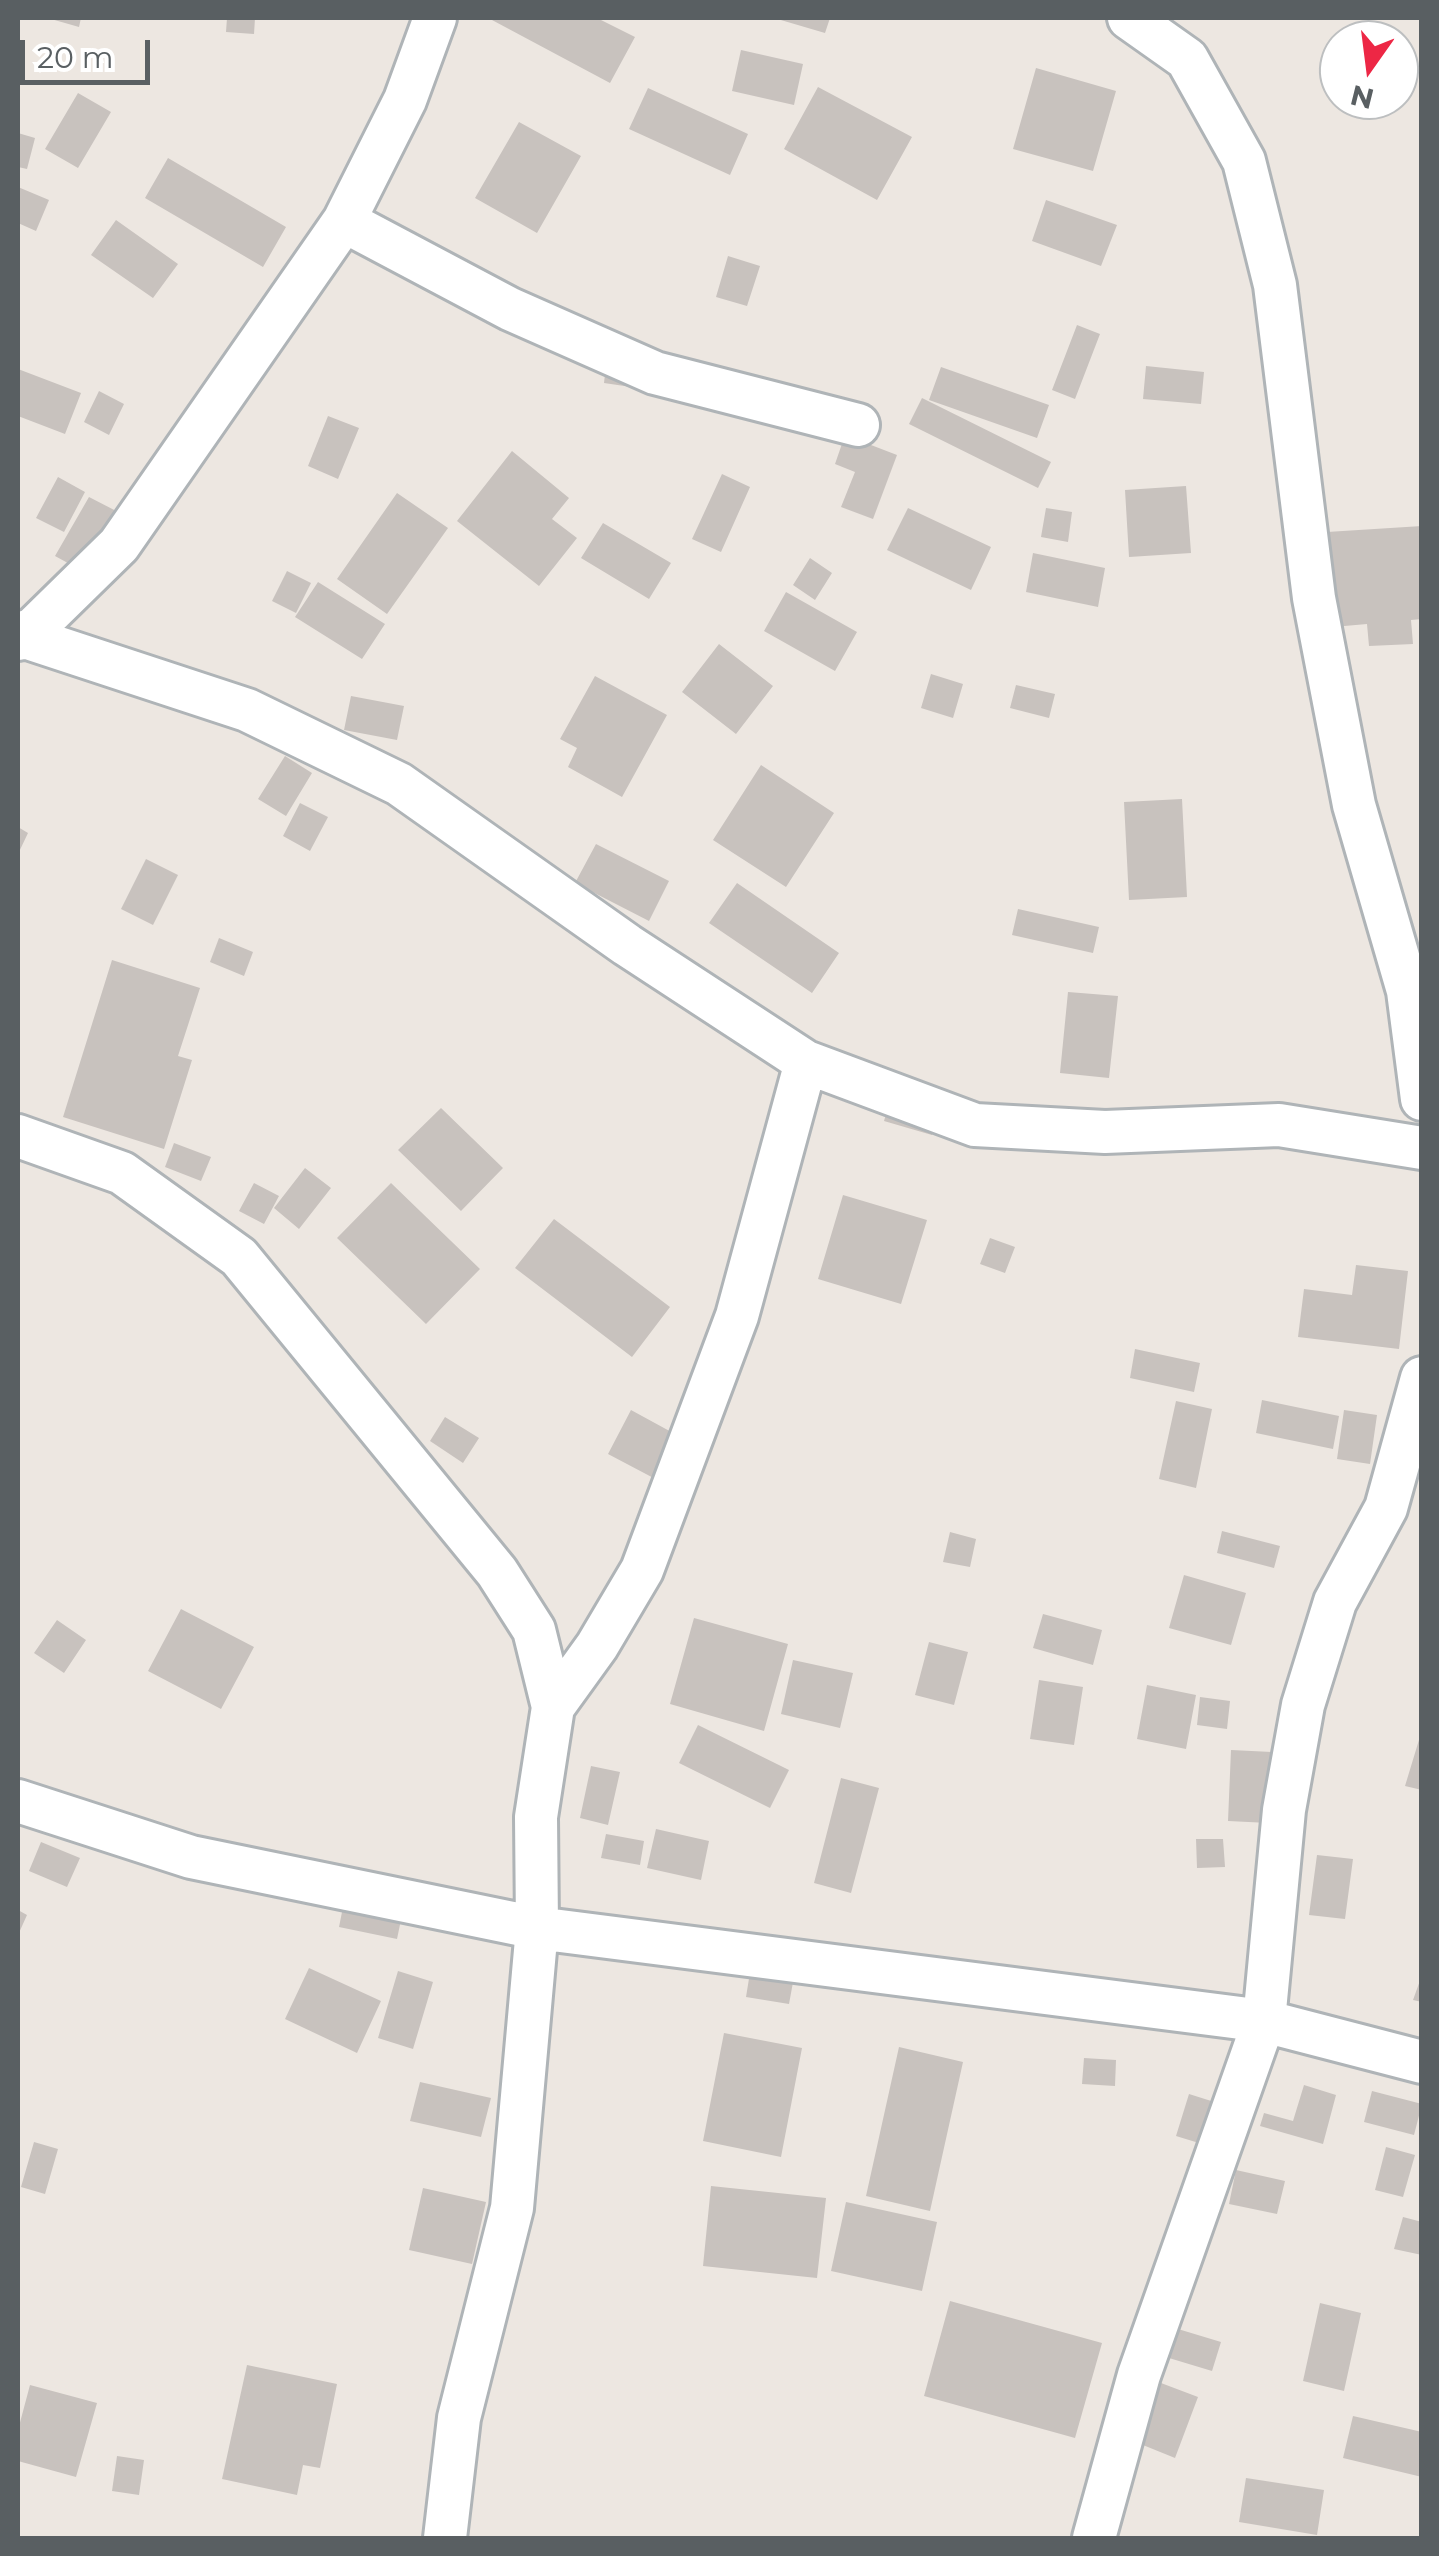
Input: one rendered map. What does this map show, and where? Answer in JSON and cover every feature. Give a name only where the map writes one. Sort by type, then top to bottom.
[{"type":"street","points":[[436,18],[405,100],[344,221],[120,545],[20,636],[247,710],[399,784],[627,944],[806,1062],[976,1125],[1104,1132],[1278,1126],[1422,1148]]},
{"type":"street","points":[[1129,18],[1186,59],[1244,161],[1275,285],[1314,598],[1354,805],[1408,991],[1422,1099]]},
{"type":"street","points":[[344,221],[510,309],[656,373],[858,425]]},
{"type":"street","points":[[553,1707],[598,1646],[642,1570],[737,1316],[806,1062]]},
{"type":"street","points":[[18,1136],[122,1173],[238,1257],[496,1572],[534,1630],[553,1707],[536,1817],[538,1928],[512,2208],[458,2418],[444,2538]]},
{"type":"street","points":[[1094,2538],[1139,2375],[1264,2022],[1284,1810],[1302,1705],[1335,1602],[1386,1508],[1422,1378]]},
{"type":"street","points":[[18,1801],[190,1857],[538,1928],[1264,2022],[1422,2062]]},
{"type":"building","points":[[51,18],[81,18],[79,27]]},
{"type":"building","points":[[227,18],[255,18],[254,34],[226,32]]},
{"type":"building","points":[[493,18],[597,18],[635,37],[610,83]]},
{"type":"building","points":[[774,18],[830,18],[825,33]]},
{"type":"building","points":[[741,50],[803,64],[794,105],[732,91]]},
{"type":"building","points":[[1036,68],[1116,91],[1093,171],[1013,149]]},
{"type":"building","points":[[818,87],[912,137],[877,200],[784,149]]},
{"type":"building","points":[[648,88],[748,134],[730,175],[629,129]]},
{"type":"building","points":[[78,93],[111,112],[78,168],[45,149]]},
{"type":"building","points":[[519,122],[581,156],[537,233],[475,198]]},
{"type":"building","points":[[18,133],[35,138],[27,169],[18,167]]},
{"type":"building","points":[[168,158],[286,227],[263,267],[145,198]]},
{"type":"building","points":[[18,187],[49,200],[36,231],[18,223]]},
{"type":"building","points":[[1046,200],[1117,225],[1101,266],[1032,241]]},
{"type":"building","points":[[116,220],[178,264],[153,298],[91,255]]},
{"type":"building","points":[[728,256],[760,266],[747,306],[716,297]]},
{"type":"building","points":[[1077,325],[1100,334],[1075,399],[1052,390]]},
{"type":"building","points":[[607,357],[638,388],[604,383]]},
{"type":"building","points":[[1146,366],[1204,372],[1201,404],[1143,399]]},
{"type":"building","points":[[941,367],[1049,405],[1037,438],[929,400]]},
{"type":"building","points":[[18,369],[81,393],[65,434],[18,416]]},
{"type":"building","points":[[99,391],[124,404],[109,435],[84,422]]},
{"type":"building","points":[[922,398],[1051,462],[1038,488],[909,424]]},
{"type":"building","points":[[328,416],[359,428],[338,479],[308,466]]},
{"type":"building","points":[[845,435],[897,455],[873,519],[841,507],[855,472],[835,464]]},
{"type":"building","points":[[512,451],[569,498],[552,519],[577,538],[539,586],[457,521]]},
{"type":"building","points":[[722,474],[750,487],[721,552],[692,539]]},
{"type":"building","points":[[58,477],[85,492],[64,532],[36,518]]},
{"type":"building","points":[[1186,486],[1191,553],[1129,557],[1125,490]]},
{"type":"building","points":[[397,493],[448,528],[387,614],[337,579]]},
{"type":"building","points":[[89,497],[122,514],[88,574],[55,556]]},
{"type":"building","points":[[908,508],[991,547],[971,590],[887,550]]},
{"type":"building","points":[[1046,508],[1072,512],[1068,542],[1041,537]]},
{"type":"building","points":[[603,523],[671,563],[649,599],[581,558]]},
{"type":"building","points":[[1422,526],[1422,619],[1411,620],[1413,644],[1369,646],[1367,624],[1333,627],[1327,532]]},
{"type":"building","points":[[1033,553],[1105,568],[1098,607],[1026,592]]},
{"type":"building","points":[[810,558],[832,573],[815,600],[793,585]]},
{"type":"building","points":[[287,571],[311,583],[296,613],[272,601]]},
{"type":"building","points":[[318,582],[385,624],[362,659],[295,617]]},
{"type":"building","points":[[786,592],[857,632],[835,671],[764,631]]},
{"type":"building","points":[[719,644],[773,686],[736,734],[682,692]]},
{"type":"building","points":[[931,674],[963,684],[953,718],[921,708]]},
{"type":"building","points":[[595,676],[667,715],[622,797],[568,767],[577,748],[560,739]]},
{"type":"building","points":[[1016,685],[1055,694],[1049,718],[1010,708]]},
{"type":"building","points":[[351,696],[404,706],[397,740],[344,730]]},
{"type":"building","points":[[285,756],[312,773],[286,816],[258,799]]},
{"type":"building","points":[[761,765],[834,813],[786,887],[713,840]]},
{"type":"building","points":[[1182,799],[1187,897],[1129,900],[1124,802]]},
{"type":"building","points":[[300,803],[328,817],[310,851],[283,836]]},
{"type":"building","points":[[18,827],[28,833],[18,854]]},
{"type":"building","points":[[596,844],[669,881],[649,921],[575,883]]},
{"type":"building","points":[[146,859],[178,875],[153,925],[121,909]]},
{"type":"building","points":[[737,883],[839,953],[812,993],[709,923]]},
{"type":"building","points":[[1018,909],[1099,927],[1093,953],[1012,935]]},
{"type":"building","points":[[219,938],[253,952],[244,976],[210,962]]},
{"type":"building","points":[[112,960],[200,988],[178,1056],[192,1060],[164,1149],[63,1117]]},
{"type":"building","points":[[1068,992],[1118,996],[1109,1078],[1060,1073]]},
{"type":"building","points":[[891,1097],[939,1111],[932,1135],[884,1121]]},
{"type":"building","points":[[441,1108],[503,1168],[461,1211],[398,1150]]},
{"type":"building","points":[[174,1143],[211,1157],[201,1181],[165,1167]]},
{"type":"building","points":[[305,1168],[331,1188],[299,1229],[274,1208]]},
{"type":"building","points":[[254,1183],[279,1196],[264,1224],[239,1211]]},
{"type":"building","points":[[391,1183],[480,1269],[426,1324],[337,1238]]},
{"type":"building","points":[[843,1195],[927,1220],[901,1304],[818,1279]]},
{"type":"building","points":[[554,1219],[670,1307],[632,1357],[515,1268]]},
{"type":"building","points":[[990,1238],[1015,1247],[1005,1273],[980,1264]]},
{"type":"building","points":[[1356,1265],[1408,1271],[1399,1349],[1298,1337],[1304,1289],[1352,1295]]},
{"type":"building","points":[[1135,1349],[1200,1363],[1194,1392],[1130,1378]]},
{"type":"building","points":[[1262,1400],[1339,1416],[1333,1449],[1256,1433]]},
{"type":"building","points":[[1176,1401],[1212,1409],[1196,1488],[1159,1479]]},
{"type":"building","points":[[631,1410],[686,1440],[663,1483],[608,1454]]},
{"type":"building","points":[[1344,1410],[1377,1415],[1370,1464],[1337,1459]]},
{"type":"building","points":[[445,1417],[479,1438],[463,1463],[430,1441]]},
{"type":"building","points":[[1222,1531],[1280,1546],[1274,1568],[1217,1553]]},
{"type":"building","points":[[950,1532],[976,1539],[970,1567],[943,1562]]},
{"type":"building","points":[[1184,1575],[1246,1593],[1231,1645],[1169,1628]]},
{"type":"building","points":[[181,1609],[254,1647],[221,1709],[148,1671]]},
{"type":"building","points":[[1043,1614],[1102,1630],[1093,1665],[1033,1648]]},
{"type":"building","points":[[694,1618],[788,1644],[764,1731],[670,1704]]},
{"type":"building","points":[[57,1620],[86,1640],[64,1673],[34,1653]]},
{"type":"building","points":[[929,1642],[968,1652],[954,1705],[915,1695]]},
{"type":"building","points":[[793,1660],[853,1673],[840,1728],[781,1714]]},
{"type":"building","points":[[1039,1680],[1083,1687],[1074,1745],[1030,1739]]},
{"type":"building","points":[[1147,1685],[1196,1695],[1186,1749],[1137,1739]]},
{"type":"building","points":[[1200,1697],[1230,1701],[1227,1729],[1197,1725]]},
{"type":"building","points":[[698,1725],[789,1770],[770,1808],[679,1763]]},
{"type":"building","points":[[1422,1730],[1422,1790],[1405,1786]]},
{"type":"building","points":[[1231,1750],[1272,1752],[1269,1823],[1228,1821]]},
{"type":"building","points":[[591,1766],[620,1772],[608,1825],[580,1818]]},
{"type":"building","points":[[841,1778],[879,1788],[851,1893],[814,1883]]},
{"type":"building","points":[[656,1829],[709,1841],[701,1880],[647,1868]]},
{"type":"building","points":[[606,1834],[644,1841],[640,1865],[601,1858]]},
{"type":"building","points":[[1196,1839],[1223,1839],[1225,1867],[1197,1868]]},
{"type":"building","points":[[41,1842],[80,1858],[67,1887],[29,1871]]},
{"type":"building","points":[[1317,1855],[1353,1859],[1345,1919],[1309,1915]]},
{"type":"building","points":[[344,1902],[402,1915],[397,1939],[339,1927]]},
{"type":"building","points":[[18,1910],[27,1915],[18,1935]]},
{"type":"building","points":[[754,1948],[798,1955],[789,2004],[746,1997]]},
{"type":"building","points":[[309,1968],[381,2001],[357,2053],[285,2019]]},
{"type":"building","points":[[398,1971],[433,1982],[413,2049],[378,2038]]},
{"type":"building","points":[[1422,1975],[1422,2002],[1413,2000]]},
{"type":"building","points":[[724,2033],[802,2048],[781,2157],[703,2141]]},
{"type":"building","points":[[899,2047],[963,2062],[930,2211],[866,2196]]},
{"type":"building","points":[[1084,2058],[1116,2060],[1115,2086],[1082,2084]]},
{"type":"building","points":[[420,2082],[491,2098],[481,2137],[410,2121]]},
{"type":"building","points":[[1304,2085],[1336,2095],[1323,2144],[1260,2126],[1264,2113],[1293,2121]]},
{"type":"building","points":[[1372,2091],[1422,2104],[1414,2135],[1364,2122]]},
{"type":"building","points":[[1189,2094],[1224,2105],[1212,2147],[1176,2136]]},
{"type":"building","points":[[34,2142],[58,2149],[45,2194],[21,2187]]},
{"type":"building","points":[[1386,2147],[1415,2155],[1403,2197],[1375,2190]]},
{"type":"building","points":[[1236,2170],[1285,2181],[1277,2214],[1229,2204]]},
{"type":"building","points":[[711,2186],[826,2198],[817,2278],[703,2266]]},
{"type":"building","points":[[423,2188],[486,2202],[472,2264],[409,2250]]},
{"type":"building","points":[[846,2202],[937,2222],[922,2291],[831,2271]]},
{"type":"building","points":[[1403,2217],[1422,2222],[1422,2255],[1394,2249]]},
{"type":"building","points":[[950,2301],[1102,2343],[1075,2438],[924,2396]]},
{"type":"building","points":[[1320,2303],[1361,2313],[1344,2391],[1303,2381]]},
{"type":"building","points":[[1178,2329],[1221,2342],[1212,2371],[1169,2358]]},
{"type":"building","points":[[247,2365],[337,2384],[320,2468],[303,2465],[297,2495],[222,2479]]},
{"type":"building","points":[[1161,2383],[1198,2397],[1175,2458],[1138,2443]]},
{"type":"building","points":[[30,2385],[97,2403],[76,2477],[18,2461],[18,2430]]},
{"type":"building","points":[[1353,2416],[1422,2432],[1422,2477],[1343,2458]]},
{"type":"building","points":[[117,2456],[144,2460],[139,2495],[112,2491]]},
{"type":"building","points":[[1246,2478],[1324,2490],[1317,2535],[1239,2522]]}]
